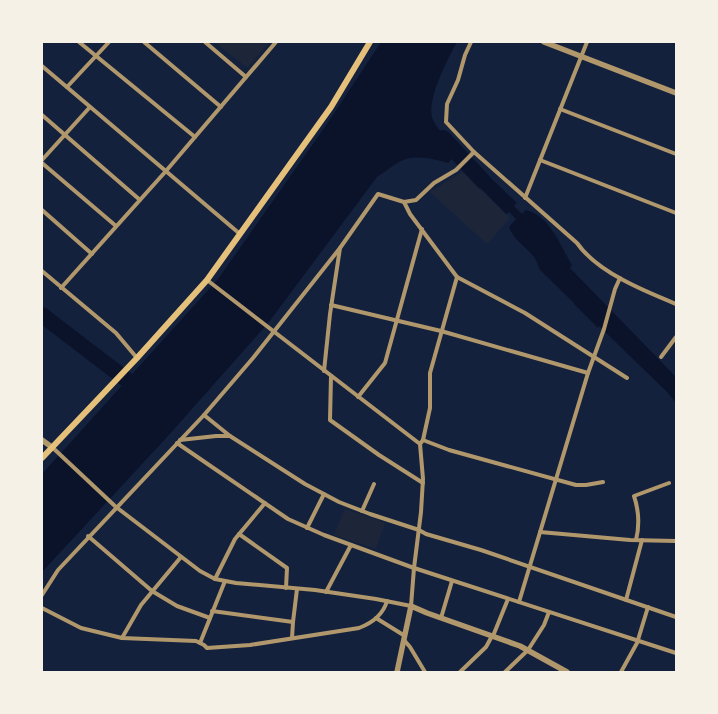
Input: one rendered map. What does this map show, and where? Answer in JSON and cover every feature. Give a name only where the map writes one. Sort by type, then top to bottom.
[{"type":"main road","points":[[42,458],[207,280],[331,107],[370,42]]},
{"type":"street","points":[[79,42],[195,138]]},
{"type":"street","points":[[67,88],[109,42]]},
{"type":"street","points":[[144,42],[221,107]]},
{"type":"street","points":[[205,42],[246,77]]},
{"type":"street","points":[[61,288],[195,138],[276,42]]},
{"type":"street","points":[[471,42],[465,55],[458,80],[447,104],[446,122],[474,152],[577,243],[582,251],[598,265],[620,278],[676,304]]},
{"type":"street","points":[[544,42],[676,93]]},
{"type":"street","points":[[525,198],[587,42]]},
{"type":"street","points":[[42,66],[240,234]]},
{"type":"street","points":[[42,160],[90,107]]},
{"type":"street","points":[[560,109],[676,154]]},
{"type":"street","points":[[42,115],[140,200]]},
{"type":"street","points":[[42,595],[58,570],[88,536],[204,415],[253,358],[340,248],[378,194],[404,202],[416,200],[434,183],[456,170],[474,152]]},
{"type":"street","points":[[540,160],[676,213]]},
{"type":"street","points":[[42,163],[116,226]]},
{"type":"street","points":[[404,202],[410,214],[457,277],[525,313],[627,378]]},
{"type":"street","points":[[42,210],[92,254]]},
{"type":"street","points":[[358,397],[385,362],[422,229]]},
{"type":"street","points":[[324,371],[331,305],[340,248]]},
{"type":"street","points":[[42,271],[116,333],[136,358]]},
{"type":"street","points":[[397,672],[411,606],[423,483],[420,444],[423,440],[430,408],[430,373],[457,277]]},
{"type":"street","points":[[519,602],[588,373],[604,329],[615,289],[620,278]]},
{"type":"street","points":[[207,280],[420,444]]},
{"type":"street","points":[[331,305],[441,331],[588,373]]},
{"type":"street","points":[[661,356],[676,337]]},
{"type":"street","points":[[331,376],[330,420],[379,455],[423,483]]},
{"type":"street","points":[[204,415],[230,436],[305,484],[339,502],[426,534],[481,550],[676,617]]},
{"type":"street","points":[[178,442],[216,436],[230,436]]},
{"type":"street","points":[[42,440],[116,507],[200,571],[215,579],[326,592],[411,606],[520,646],[567,672]]},
{"type":"street","points":[[423,440],[449,450],[576,484],[586,485],[603,482]]},
{"type":"street","points":[[178,442],[288,519],[307,528],[452,581],[676,653]]},
{"type":"street","points":[[636,540],[639,529],[639,512],[634,496],[669,483]]},
{"type":"street","points":[[362,511],[374,484]]},
{"type":"street","points":[[307,528],[324,494]]},
{"type":"street","points":[[215,579],[235,539],[265,503]]},
{"type":"street","points":[[540,532],[636,540],[676,541]]},
{"type":"street","points":[[239,534],[287,568],[286,588]]},
{"type":"street","points":[[88,536],[152,591],[177,606],[210,618]]},
{"type":"street","points":[[626,600],[642,540]]},
{"type":"street","points":[[326,592],[351,545]]},
{"type":"street","points":[[122,638],[141,605],[181,557]]},
{"type":"street","points":[[200,643],[225,581]]},
{"type":"street","points":[[441,618],[452,581]]},
{"type":"street","points":[[292,638],[298,589]]},
{"type":"street","points":[[460,672],[486,646],[493,636],[508,599]]},
{"type":"street","points":[[42,608],[81,628],[122,638],[196,641],[207,648],[250,645],[359,628],[367,625],[376,618],[385,608],[387,601]]},
{"type":"street","points":[[621,672],[638,641],[648,607]]},
{"type":"street","points":[[212,611],[293,622]]},
{"type":"street","points":[[505,672],[528,650],[544,625],[549,612]]},
{"type":"street","points":[[376,618],[405,638],[425,672]]},
{"type":"shaded area","points":[[215,42],[270,42],[247,68]]},
{"type":"shaded area","points":[[381,42],[457,42],[448,58],[439,80],[432,102],[431,112],[433,120],[438,128],[459,151],[448,163],[424,158],[406,159],[395,164],[377,177],[269,322],[168,436],[42,572],[42,474],[218,279],[329,121]]},
{"type":"shaded area","points":[[472,160],[517,203],[514,206],[522,214],[526,210],[542,218],[554,232],[572,265],[570,268],[676,377],[676,403],[667,392],[599,326],[598,328],[539,269],[534,257],[516,238],[509,227],[516,219],[509,212],[506,214],[463,170]]},
{"type":"shaded area","points":[[462,172],[510,218],[487,244],[430,192]]},
{"type":"shaded area","points":[[345,509],[385,523],[376,549],[334,535]]},
{"type":"waterway","points":[[443,138],[483,181]]},
{"type":"waterway","points":[[42,315],[144,393]]}]
